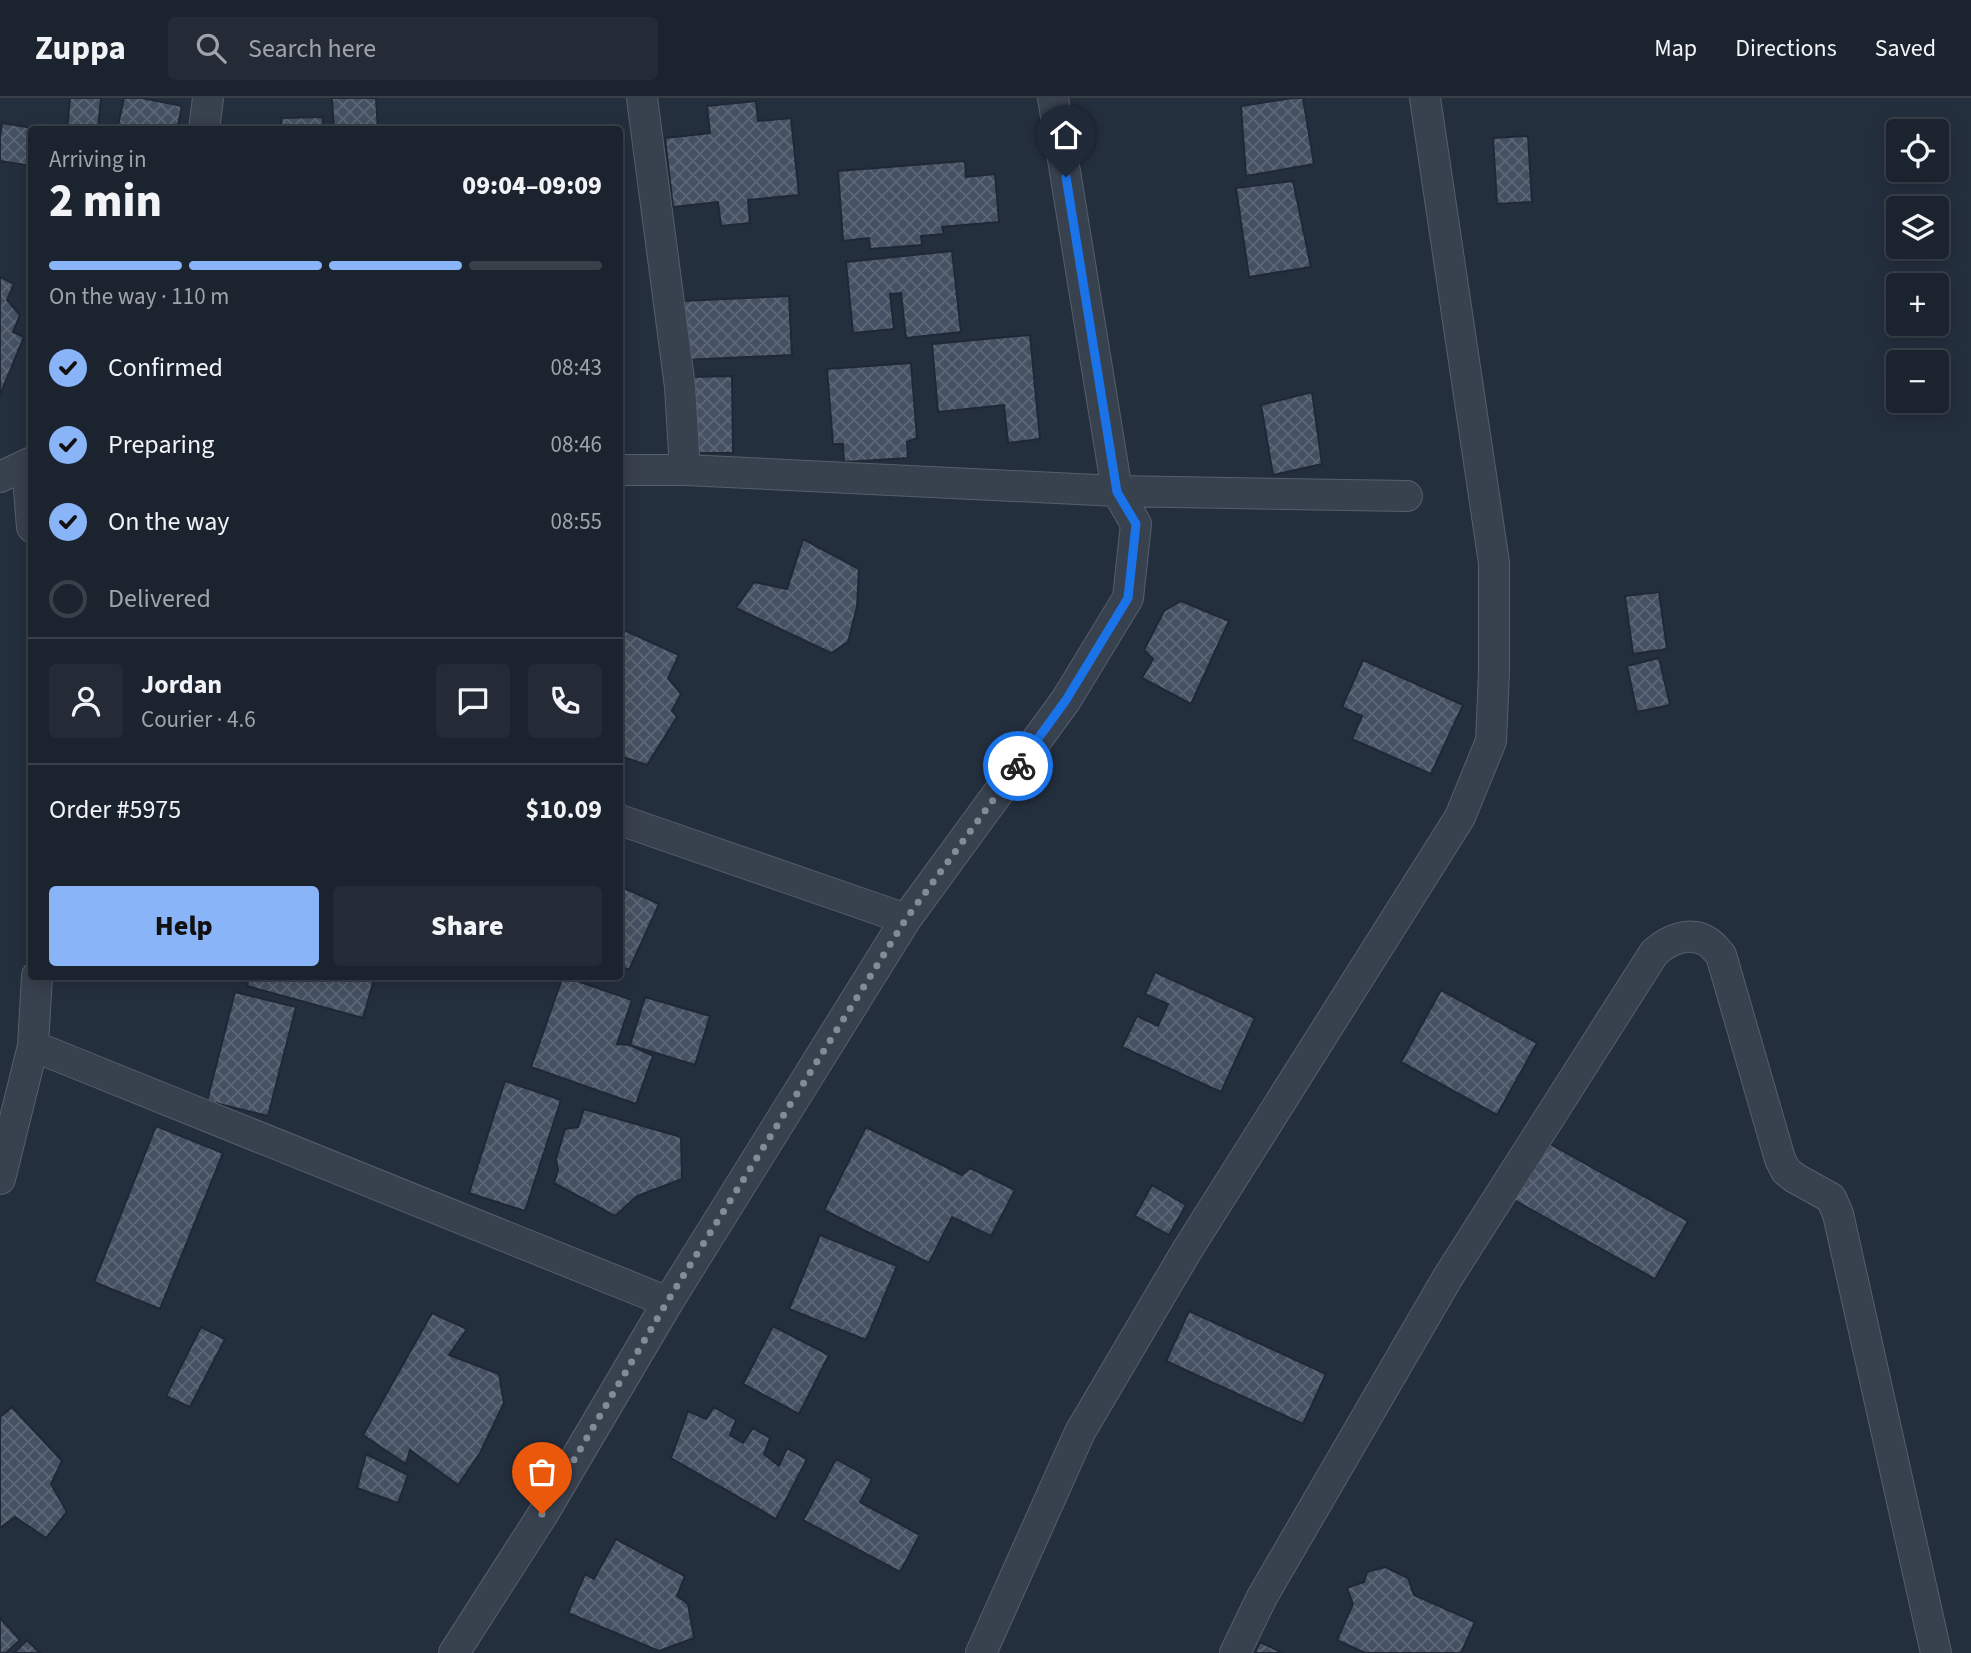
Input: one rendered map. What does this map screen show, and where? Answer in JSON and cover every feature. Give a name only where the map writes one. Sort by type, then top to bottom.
[{"type":"street","points":[[204,126],[208,98]]},
{"type":"street","points":[[642,98],[680,387],[685,470]]},
{"type":"street","points":[[454,1653],[542,1514],[667,1302],[906,919],[1066,700],[1128,598],[1136,524],[1117,492],[1053,98]]},
{"type":"street","points":[[981,1653],[1080,1432],[1186,1252],[1460,817],[1491,741],[1494,563],[1425,98]]},
{"type":"street","points":[[19,468],[28,509]]},
{"type":"street","points":[[623,470],[685,470],[1117,492],[1406,496]]},
{"type":"street","points":[[623,821],[906,919]]},
{"type":"street","points":[[1235,1653],[1262,1597],[1463,1254],[1654,953],[1665,943],[1683,937],[1698,938],[1709,943],[1721,955],[1780,1159],[1786,1171],[1830,1198],[1838,1214],[1936,1653]]},
{"type":"street","points":[[0,1179],[33,1046],[37,980]]},
{"type":"street","points":[[33,1046],[667,1302]]},
{"type":"building","points":[[70,98],[101,98],[98,126],[67,126]]},
{"type":"building","points":[[124,98],[142,98],[182,106],[178,126],[118,126]]},
{"type":"building","points":[[332,98],[376,98],[378,126],[334,126]]},
{"type":"building","points":[[1303,98],[1314,164],[1246,176],[1241,106]]},
{"type":"building","points":[[756,101],[758,121],[791,118],[799,195],[748,200],[750,223],[721,226],[718,202],[673,207],[665,138],[710,133],[707,106]]},
{"type":"building","points":[[323,117],[323,126],[282,126],[281,118]]},
{"type":"building","points":[[2,123],[28,127],[28,165],[0,161]]},
{"type":"building","points":[[1528,136],[1532,202],[1497,204],[1493,138]]},
{"type":"building","points":[[965,161],[966,177],[995,174],[999,222],[942,227],[944,234],[921,236],[922,245],[870,249],[869,238],[843,241],[838,171]]},
{"type":"building","points":[[1293,181],[1311,267],[1249,277],[1236,188]]},
{"type":"building","points":[[952,251],[961,332],[906,338],[901,293],[890,294],[894,329],[853,333],[846,262]]},
{"type":"building","points":[[0,277],[14,284],[7,300],[20,315],[13,332],[24,337],[0,395]]},
{"type":"building","points":[[789,296],[792,355],[684,360],[681,301]]},
{"type":"building","points":[[1030,335],[1040,439],[1008,443],[1004,405],[938,412],[932,344]]},
{"type":"building","points":[[911,363],[917,438],[907,442],[908,458],[844,462],[843,444],[833,444],[827,369]]},
{"type":"building","points":[[732,376],[733,453],[689,453],[688,377]]},
{"type":"building","points":[[1312,392],[1322,464],[1273,475],[1261,405]]},
{"type":"building","points":[[803,539],[859,569],[857,607],[848,642],[831,653],[736,608],[754,582],[787,589]]},
{"type":"building","points":[[1659,592],[1667,649],[1633,654],[1625,596]]},
{"type":"building","points":[[1181,601],[1229,621],[1191,704],[1142,678],[1153,659],[1144,650],[1164,611]]},
{"type":"building","points":[[623,632],[679,655],[668,678],[681,694],[672,711],[677,717],[647,765],[623,757]]},
{"type":"building","points":[[1659,658],[1670,705],[1637,712],[1627,666]]},
{"type":"building","points":[[1363,660],[1463,705],[1431,774],[1352,739],[1362,716],[1342,707]]},
{"type":"building","points":[[623,887],[659,904],[629,970],[623,967]]},
{"type":"building","points":[[1155,972],[1255,1018],[1221,1092],[1122,1047],[1137,1016],[1158,1026],[1168,1004],[1145,994]]},
{"type":"building","points":[[249,980],[374,980],[363,1018],[247,986]]},
{"type":"building","points":[[562,980],[574,980],[632,1000],[617,1044],[630,1045],[653,1056],[636,1104],[531,1067]]},
{"type":"building","points":[[1441,990],[1537,1043],[1497,1115],[1401,1062]]},
{"type":"building","points":[[235,992],[296,1007],[268,1116],[207,1101]]},
{"type":"building","points":[[645,997],[710,1016],[695,1065],[630,1045]]},
{"type":"building","points":[[505,1081],[561,1100],[525,1211],[469,1193]]},
{"type":"building","points":[[584,1109],[681,1137],[682,1179],[637,1196],[615,1216],[554,1183],[558,1170],[556,1159],[565,1129],[578,1127]]},
{"type":"building","points":[[156,1126],[223,1153],[160,1309],[94,1282]]},
{"type":"building","points":[[866,1127],[962,1175],[970,1168],[1015,1190],[991,1236],[952,1217],[929,1263],[824,1210]]},
{"type":"building","points":[[1543,1140],[1688,1221],[1655,1279],[1507,1196]]},
{"type":"building","points":[[1152,1185],[1186,1205],[1169,1235],[1135,1216]]},
{"type":"building","points":[[820,1235],[897,1266],[866,1340],[789,1309]]},
{"type":"building","points":[[1189,1311],[1326,1374],[1303,1424],[1166,1361]]},
{"type":"building","points":[[432,1313],[467,1329],[449,1355],[499,1374],[504,1403],[480,1453],[458,1485],[410,1450],[406,1464],[363,1435]]},
{"type":"building","points":[[773,1326],[829,1355],[799,1414],[743,1384]]},
{"type":"building","points":[[201,1327],[225,1339],[190,1407],[166,1396]]},
{"type":"building","points":[[12,1407],[62,1461],[51,1484],[67,1512],[46,1538],[15,1517],[0,1528],[0,1417]]},
{"type":"building","points":[[714,1407],[736,1420],[730,1435],[743,1443],[753,1428],[770,1438],[764,1454],[779,1466],[787,1448],[807,1459],[776,1519],[671,1458],[688,1411],[706,1419]]},
{"type":"building","points":[[366,1454],[408,1475],[398,1503],[357,1488]]},
{"type":"building","points":[[836,1459],[872,1479],[860,1502],[920,1535],[900,1572],[803,1520]]},
{"type":"building","points":[[616,1539],[685,1576],[677,1596],[688,1604],[694,1638],[659,1651],[568,1613],[585,1574],[594,1579]]},
{"type":"building","points":[[1385,1567],[1408,1578],[1414,1595],[1475,1622],[1461,1653],[1365,1653],[1337,1640],[1353,1604],[1347,1588],[1364,1582],[1367,1572]]},
{"type":"building","points":[[0,1618],[20,1640],[6,1653],[0,1653]]},
{"type":"building","points":[[27,1640],[40,1653],[14,1653]]},
{"type":"building","points":[[1260,1642],[1283,1653],[1255,1653]]},
{"type":"way so far","points":[[542,1514],[667,1302],[906,919],[1018,766]]},
{"type":"route","points":[[1018,766],[1066,700],[1128,598],[1136,524],[1117,492],[1066,177]]}]
